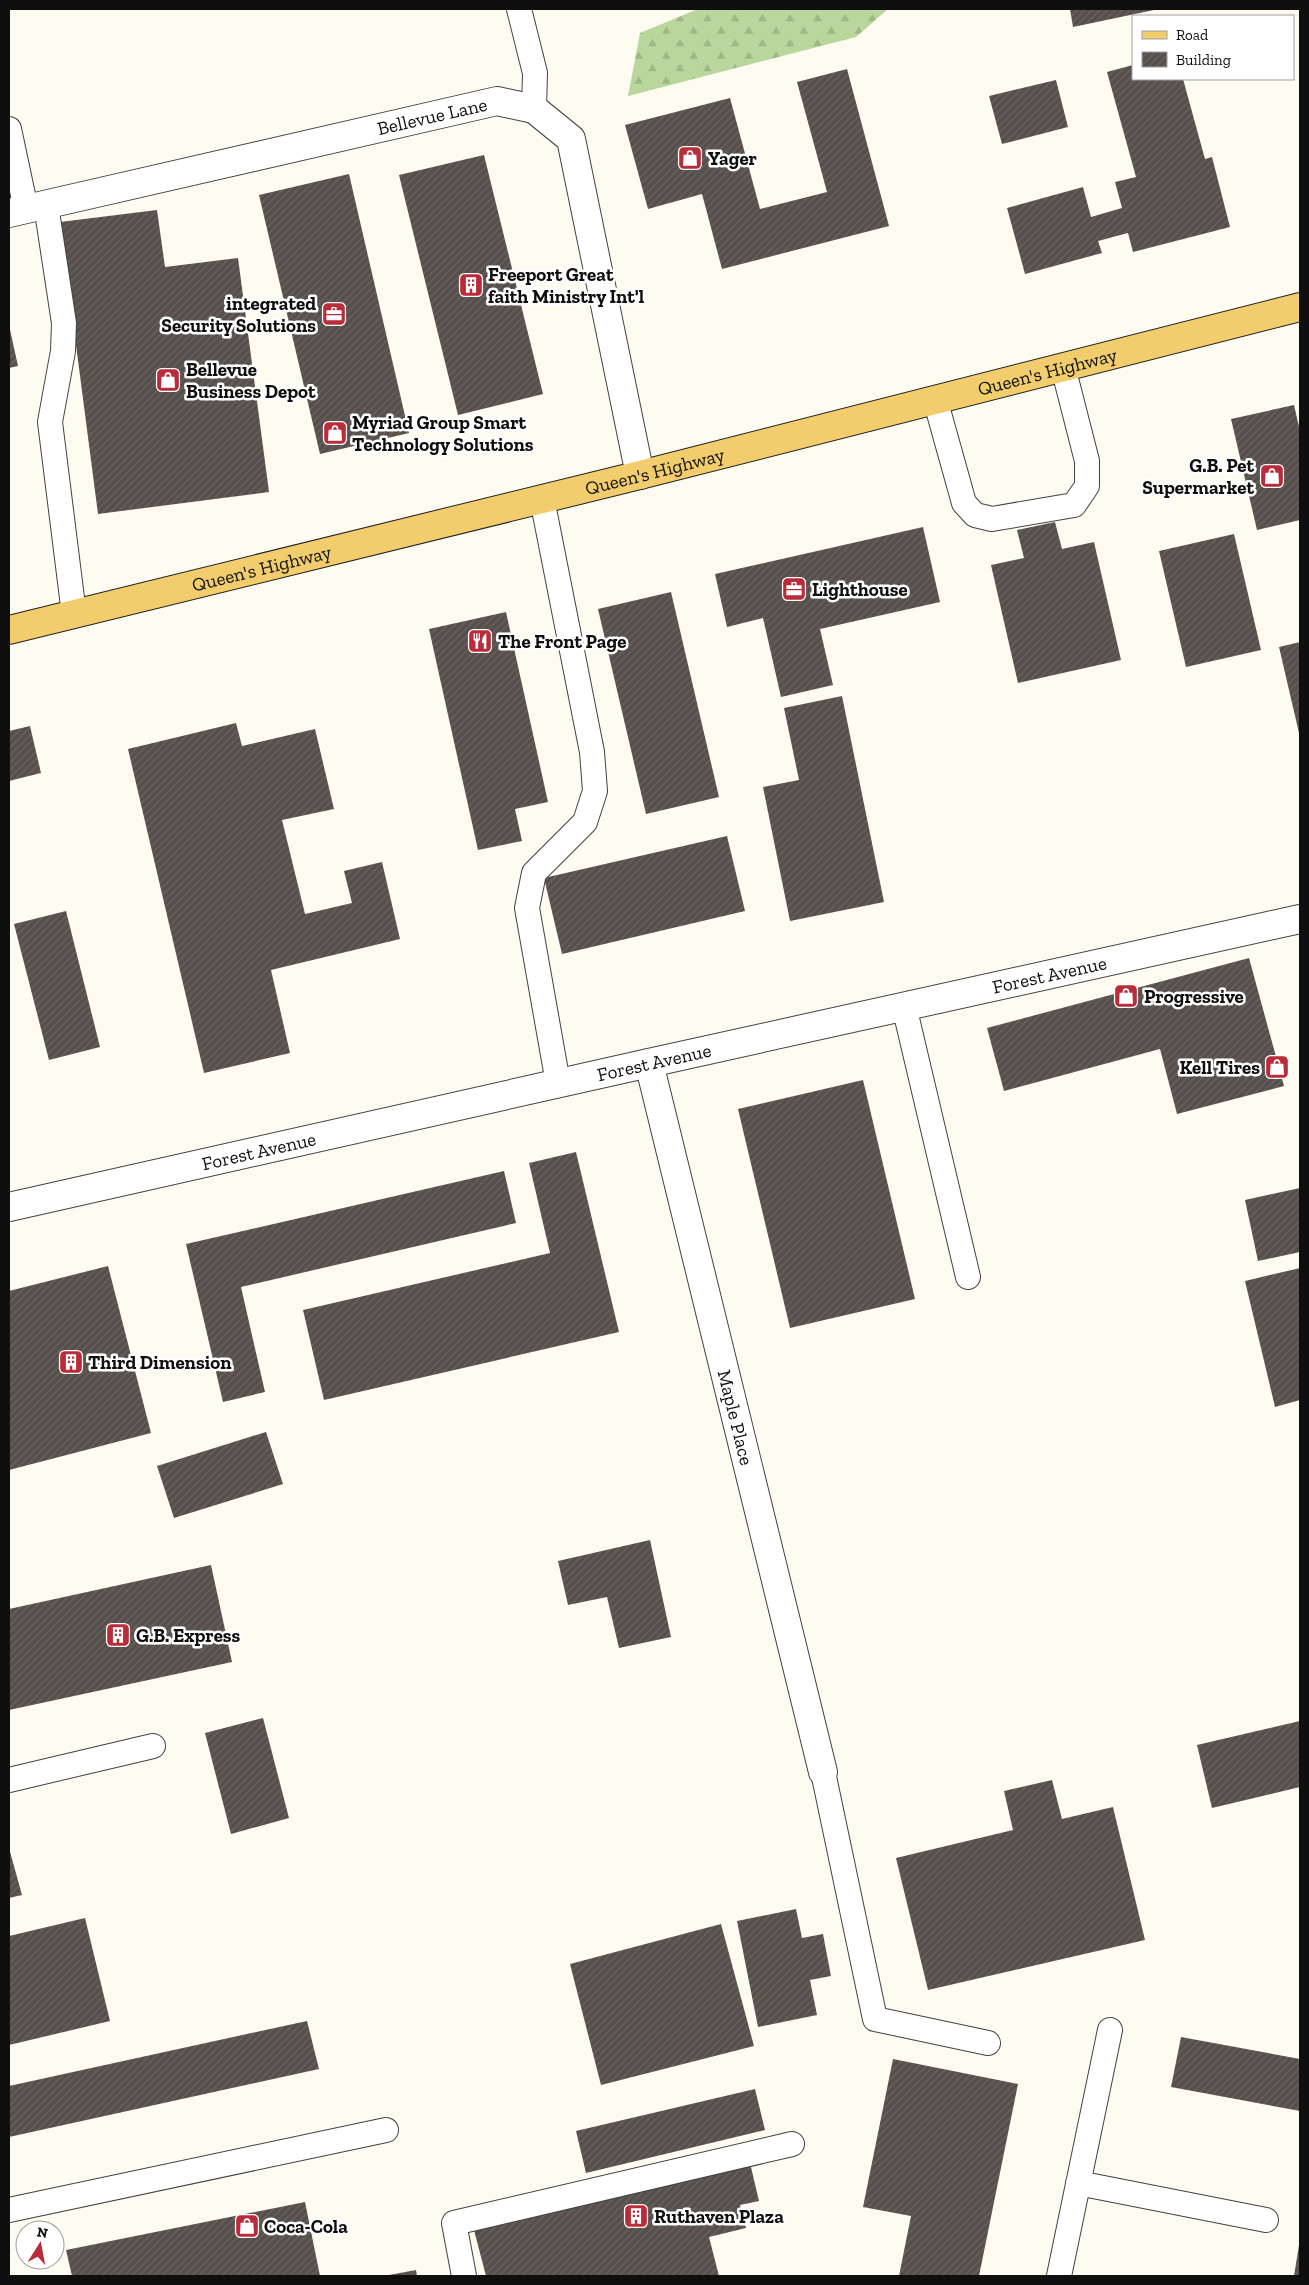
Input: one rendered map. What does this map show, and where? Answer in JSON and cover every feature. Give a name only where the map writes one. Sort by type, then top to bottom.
[{"type":"main road","name":"Queen's Highway","points":[[9,630],[640,475],[1300,307]]},
{"type":"street","name":"Bellevue Lane","points":[[27,209],[497,101],[534,108],[571,139],[640,475]]},
{"type":"street","name":"Forest Avenue","points":[[9,1207],[1300,919]]},
{"type":"street","name":"Maple Place","points":[[648,1063],[823,1772]]},
{"type":"lane","points":[[519,9],[535,73],[534,108]]},
{"type":"lane","points":[[9,129],[27,209],[64,323],[63,351],[50,422],[74,614]]},
{"type":"lane","points":[[935,399],[964,503],[975,515],[992,519],[1074,505],[1086,486],[1087,460],[1063,367]]},
{"type":"lane","points":[[542,499],[592,752],[595,790],[585,822],[534,873],[527,908],[558,1083]]},
{"type":"lane","points":[[904,1006],[968,1277]]},
{"type":"lane","points":[[9,1780],[153,1746]]},
{"type":"lane","points":[[823,1772],[875,2019],[988,2043]]},
{"type":"lane","points":[[1058,2276],[1110,2030]]},
{"type":"lane","points":[[9,2210],[386,2130]]},
{"type":"lane","points":[[464,2276],[454,2223],[792,2144]]},
{"type":"lane","points":[[1078,2183],[1266,2220]]},
{"type":"green space","points":[[698,9],[888,9],[856,37],[628,96],[640,33]]},
{"type":"building","points":[[1070,9],[1154,9],[1154,10],[1073,27]]},
{"type":"building","points":[[1132,65],[1132,80],[1183,80],[1205,159],[1212,157],[1230,227],[1133,252],[1128,233],[1098,241],[1102,253],[1025,274],[1007,208],[1083,187],[1091,217],[1122,208],[1115,182],[1136,177],[1107,72]]},
{"type":"building","name":"Yager","points":[[847,69],[889,226],[722,269],[702,194],[648,209],[625,125],[730,98],[760,209],[827,192],[797,82]]},
{"type":"building","points":[[1056,80],[1068,127],[1002,144],[989,96]]},
{"type":"building","name":"Freeport Great faith Ministry Int'l","points":[[484,155],[543,394],[458,415],[399,175]]},
{"type":"building","name":"integrated Security Solutions","points":[[349,174],[409,433],[320,454],[259,195]]},
{"type":"building","name":"Bellevue Business Depot","points":[[157,210],[165,267],[238,258],[269,492],[98,514],[60,222]]},
{"type":"building","points":[[9,325],[18,366],[9,368]]},
{"type":"building","name":"G.B. Pet Supermarket","points":[[1294,405],[1300,431],[1300,520],[1257,530],[1231,419]]},
{"type":"building","points":[[1055,522],[1062,549],[1094,542],[1121,660],[1018,683],[991,565],[1024,558],[1017,530]]},
{"type":"building","points":[[923,527],[940,602],[820,629],[833,685],[781,697],[763,618],[727,627],[715,574]]},
{"type":"building","points":[[1234,534],[1261,650],[1186,667],[1159,551]]},
{"type":"building","points":[[671,592],[719,797],[646,814],[598,609]]},
{"type":"building","points":[[506,612],[548,802],[515,809],[522,841],[478,850],[429,629]]},
{"type":"building","points":[[1300,642],[1300,733],[1299,733],[1279,647]]},
{"type":"building","points":[[842,696],[884,902],[790,921],[763,787],[799,780],[784,708]]},
{"type":"building","points":[[236,723],[242,746],[315,729],[334,809],[282,820],[305,914],[352,903],[344,871],[382,862],[400,939],[271,970],[290,1053],[204,1073],[128,749]]},
{"type":"building","points":[[30,726],[41,773],[9,781],[9,731]]},
{"type":"building","points":[[727,836],[745,911],[562,954],[544,878]]},
{"type":"building","points":[[66,911],[100,1047],[49,1060],[14,924]]},
{"type":"building","points":[[1249,958],[1284,1086],[1177,1114],[1160,1049],[1004,1091],[987,1028]]},
{"type":"building","points":[[863,1080],[915,1299],[790,1328],[738,1109]]},
{"type":"building","points":[[576,1152],[619,1332],[324,1400],[303,1310],[550,1253],[529,1163]]},
{"type":"building","points":[[504,1171],[516,1223],[241,1287],[265,1392],[223,1402],[186,1244]]},
{"type":"building","points":[[1300,1188],[1300,1252],[1258,1261],[1245,1200]]},
{"type":"building","name":"Third Dimension","points":[[108,1266],[151,1433],[9,1470],[9,1291]]},
{"type":"building","points":[[1300,1268],[1300,1400],[1275,1407],[1245,1281]]},
{"type":"building","points":[[266,1432],[283,1484],[174,1518],[157,1466]]},
{"type":"building","points":[[650,1540],[671,1637],[619,1648],[607,1597],[568,1605],[558,1561]]},
{"type":"building","name":"G.B. Express","points":[[211,1565],[232,1662],[9,1710],[9,1609]]},
{"type":"building","points":[[263,1718],[289,1818],[231,1834],[205,1733]]},
{"type":"building","points":[[1300,1721],[1300,1787],[1212,1808],[1197,1745]]},
{"type":"building","points":[[1052,1780],[1062,1819],[1113,1807],[1145,1940],[928,1990],[896,1858],[1013,1830],[1004,1791]]},
{"type":"building","points":[[9,1848],[22,1895],[9,1898]]},
{"type":"building","points":[[796,1909],[802,1938],[823,1934],[831,1976],[810,1980],[817,2015],[758,2027],[737,1921]]},
{"type":"building","points":[[85,1918],[110,2021],[9,2045],[9,1936]]},
{"type":"building","points":[[721,1924],[754,2046],[601,2085],[570,1964]]},
{"type":"building","points":[[307,2021],[319,2069],[9,2137],[9,2086]]},
{"type":"building","points":[[1181,2037],[1300,2059],[1300,2111],[1171,2087]]},
{"type":"building","points":[[893,2059],[1018,2084],[979,2276],[899,2276],[911,2216],[863,2207]]},
{"type":"building","points":[[755,2089],[765,2130],[586,2173],[576,2131]]},
{"type":"building","name":"Ruthaven Plaza","points":[[750,2163],[759,2201],[740,2205],[746,2228],[709,2237],[719,2276],[486,2276],[474,2230]]},
{"type":"building","name":"Coca-Cola","points":[[305,2202],[320,2276],[72,2276],[66,2250]]},
{"type":"building","points":[[1299,2245],[1300,2276],[1294,2276]]},
{"type":"building","points":[[416,2270],[417,2276],[389,2276],[389,2275]]},
{"type":"place","name":"Yager","points":[[690,158]]},
{"type":"place","name":"Freeport Great faith Ministry Int'l","points":[[471,285]]},
{"type":"place","name":"integrated Security Solutions","points":[[334,314]]},
{"type":"place","name":"Bellevue Business Depot","points":[[168,380]]},
{"type":"place","name":"Myriad Group Smart Technology Solutions","points":[[335,433]]},
{"type":"place","name":"G.B. Pet Supermarket","points":[[1272,476]]},
{"type":"place","name":"Lighthouse","points":[[794,589]]},
{"type":"place","name":"The Front Page","points":[[480,641]]},
{"type":"place","name":"Progressive","points":[[1126,996]]},
{"type":"place","name":"Kell Tires","points":[[1277,1067]]},
{"type":"place","name":"Third Dimension","points":[[71,1362]]},
{"type":"place","name":"G.B. Express","points":[[118,1635]]},
{"type":"place","name":"Ruthaven Plaza","points":[[636,2216]]},
{"type":"place","name":"Coca-Cola","points":[[247,2226]]}]
